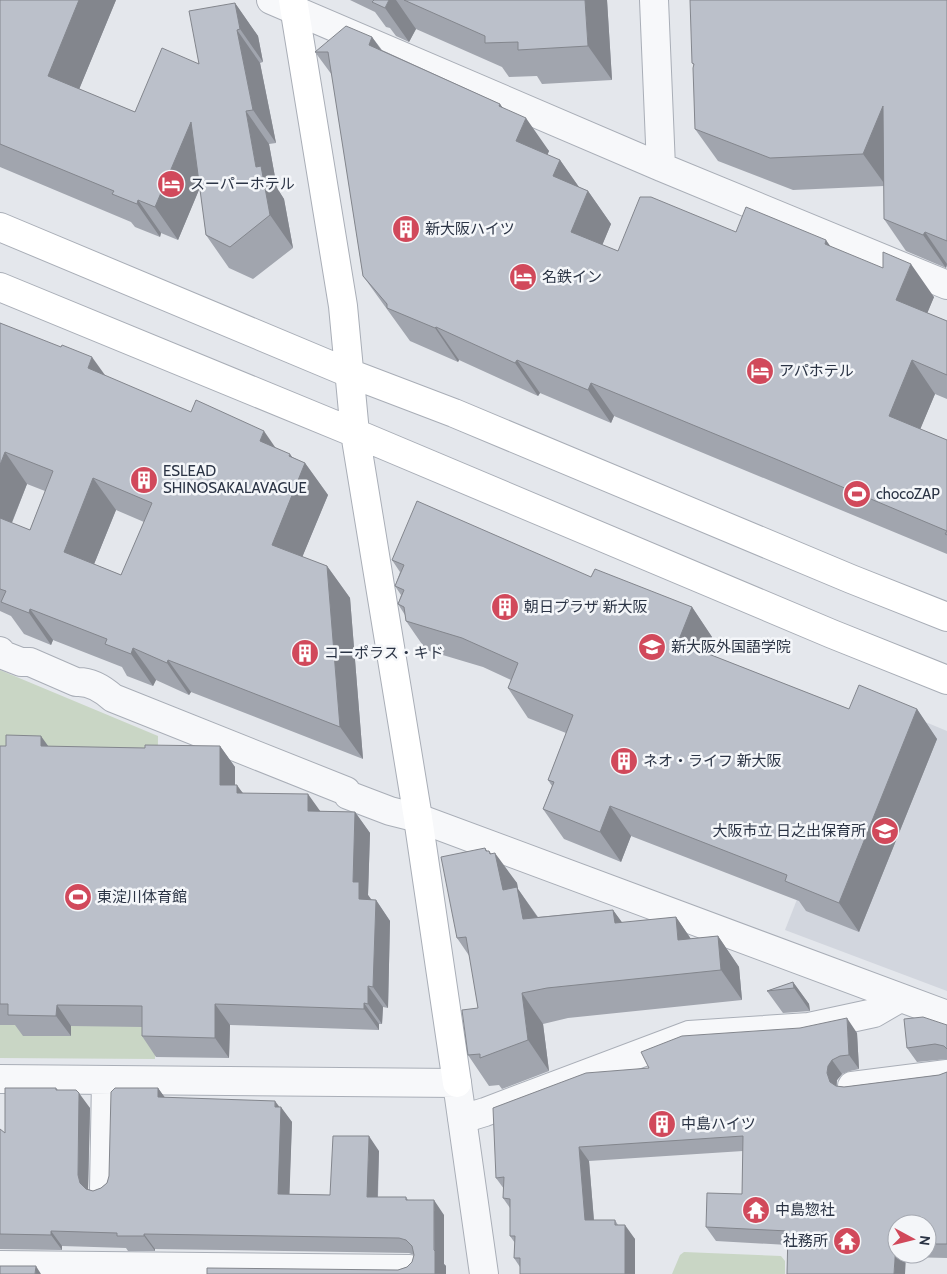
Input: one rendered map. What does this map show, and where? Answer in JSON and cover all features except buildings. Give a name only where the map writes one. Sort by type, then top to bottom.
[{"type":"street","points":[[654,0],[661,167]]},
{"type":"street","points":[[286,3],[661,167],[947,285]]},
{"type":"street","points":[[286,3],[343,306],[355,433],[418,818],[458,1083],[484,1274]]},
{"type":"street","points":[[0,227],[349,373],[454,413],[851,579],[947,617]]},
{"type":"street","points":[[0,287],[947,680]]},
{"type":"street","points":[[0,652],[21,662],[30,662],[76,682],[84,681],[104,690],[113,698],[346,791],[348,795],[390,811],[418,818],[947,1015]]},
{"type":"street","points":[[462,1119],[689,1035],[810,1027],[874,1013],[900,998]]},
{"type":"street","points":[[852,1086],[947,1074]]},
{"type":"street","points":[[0,1080],[458,1083]]},
{"type":"street","points":[[104,1190],[106,1081]]},
{"type":"street","points":[[0,1266],[65,1270],[409,1269]]},
{"type":"shaded area","name":"大阪市立 日之出保育所","points":[[875,701],[947,731],[947,991],[785,930]]},
{"type":"green space","name":"東淀川体育館","points":[[0,670],[158,736],[155,1059],[0,1058]]},
{"type":"green space","points":[[684,1252],[781,1256],[785,1261],[785,1274],[672,1274],[680,1255]]},
{"type":"place","name":"スーパーホテル","points":[[171,184]]},
{"type":"place","name":"新大阪ハイツ","points":[[406,229]]},
{"type":"place","name":"名鉄イン","points":[[523,277]]},
{"type":"place","name":"アパホテル","points":[[760,371]]},
{"type":"place","name":"ESLEAD SHINOSAKALAVAGUE","points":[[144,480]]},
{"type":"place","name":"chocoZAP","points":[[857,494]]},
{"type":"place","name":"朝日プラザ 新大阪","points":[[505,607]]},
{"type":"place","name":"新大阪外国語学院","points":[[652,647]]},
{"type":"place","name":"コーポラス・キド","points":[[305,653]]},
{"type":"place","name":"ネオ・ライフ 新大阪","points":[[624,761]]},
{"type":"place","name":"大阪市立 日之出保育所","points":[[885,831]]},
{"type":"place","name":"東淀川体育館","points":[[78,897]]},
{"type":"place","name":"中島ハイツ","points":[[662,1124]]},
{"type":"place","name":"中島惣社","points":[[756,1210]]},
{"type":"place","name":"社務所","points":[[847,1241]]}]
